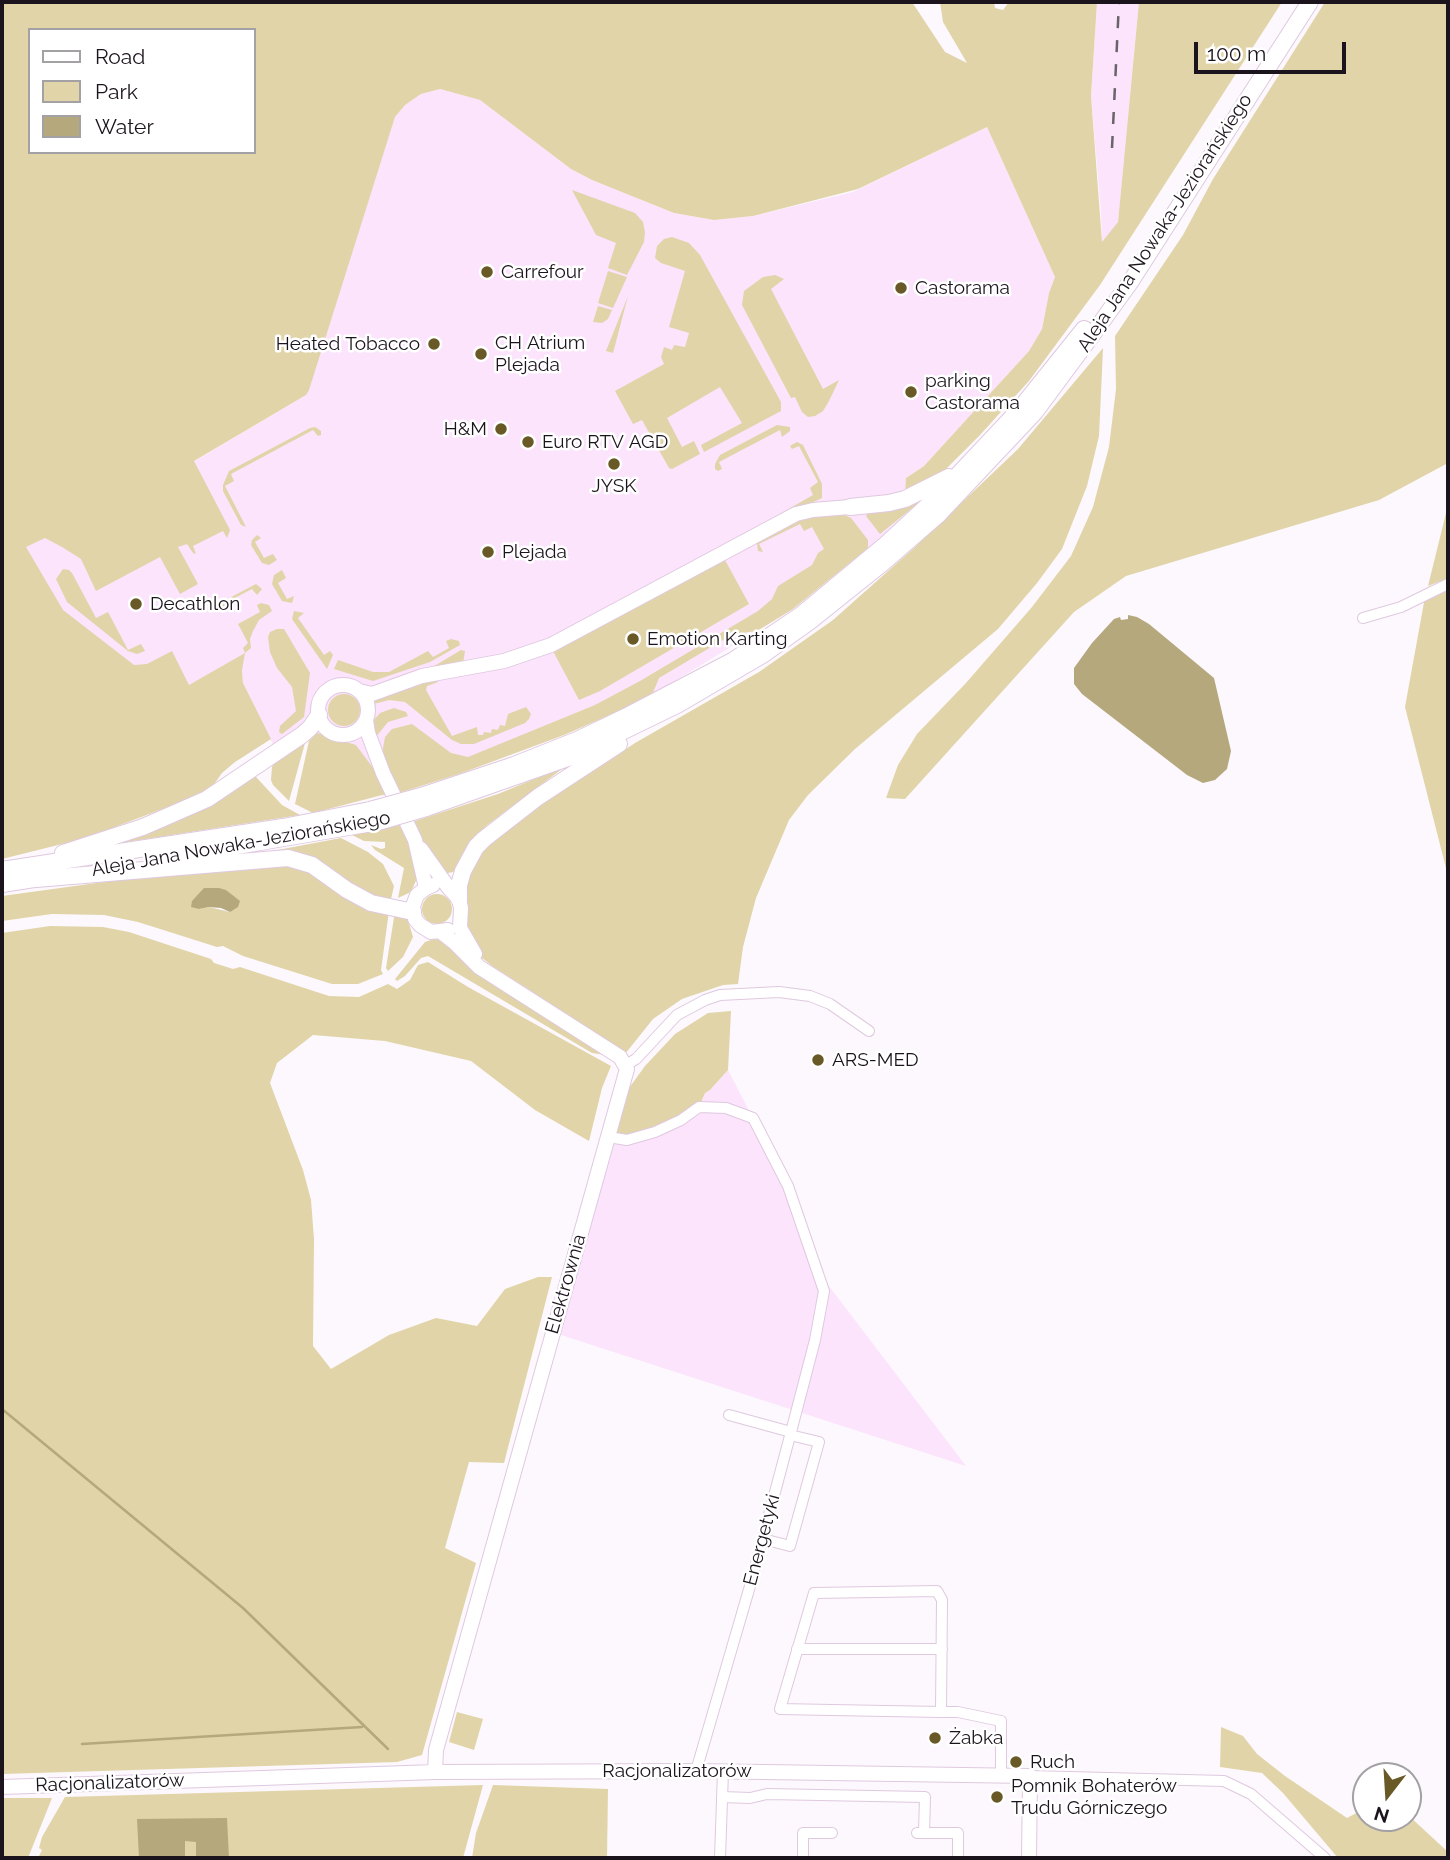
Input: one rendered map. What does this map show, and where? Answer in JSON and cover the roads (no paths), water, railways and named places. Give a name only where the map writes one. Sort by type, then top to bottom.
[{"type":"main road","name":"Aleja Jana Nowaka-Jeziorańskiego","points":[[423,802],[577,740],[734,660],[801,615],[884,546],[969,464],[1019,410],[1097,311],[1298,2]]},
{"type":"main road","name":"Aleja Jana Nowaka-Jeziorańskiego","points":[[2,884],[14,873],[288,833],[374,816],[423,802],[568,758],[677,705],[743,667],[809,622],[938,515],[1035,412],[1131,281],[1310,2]]},
{"type":"main road","points":[[850,507],[905,499],[936,485],[969,464]]},
{"type":"main road","points":[[456,899],[459,885],[476,847],[495,828],[610,748],[684,708],[743,667]]},
{"type":"main road","points":[[14,873],[144,827],[207,799],[302,735],[319,715]]},
{"type":"main road","points":[[14,873],[288,858],[312,865],[347,891],[371,903],[413,912]]},
{"type":"street","points":[[366,720],[352,733],[334,733],[324,726],[319,715],[321,701],[331,688],[343,685],[372,694],[422,676],[504,661],[551,645],[796,514],[850,507]]},
{"type":"street","points":[[1363,618],[1401,607],[1448,584]]},
{"type":"street","points":[[359,691],[368,707],[368,733],[383,773],[415,840],[456,899],[460,928],[465,940],[491,974]]},
{"type":"street","points":[[352,733],[383,773]]},
{"type":"street","points":[[415,840],[426,888]]},
{"type":"street","points":[[456,899],[437,885],[426,888],[417,895],[413,912],[415,919],[426,930],[441,932],[479,967],[610,1050],[626,1065],[640,1055],[664,1026],[691,1006],[720,995],[798,993],[819,999],[869,1031]]},
{"type":"street","points":[[441,932],[454,926],[456,899]]},
{"type":"street","name":"Elektrownia","points":[[435,1772],[436,1750],[626,1074],[626,1065]]},
{"type":"street","name":"Energetyki","points":[[608,1137],[628,1140],[655,1132],[699,1108],[726,1108],[753,1118],[788,1186],[824,1291],[815,1340],[791,1434],[696,1770]]},
{"type":"street","points":[[729,1415],[819,1442],[790,1546],[763,1538]]},
{"type":"street","points":[[941,1712],[942,1600],[937,1591],[814,1593],[780,1709],[941,1712],[957,1712],[1001,1721],[1001,1774]]},
{"type":"street","points":[[797,1649],[942,1648]]},
{"type":"street","name":"Racjonalizatorów","points":[[2,1787],[435,1772],[696,1770],[1001,1774],[1224,1781],[1251,1794],[1325,1858]]},
{"type":"street","points":[[720,1858],[723,1771]]},
{"type":"street","points":[[1029,1858],[1030,1776]]},
{"type":"street","points":[[722,1797],[750,1798],[767,1794],[925,1797],[920,1833],[958,1833],[958,1858]]},
{"type":"street","points":[[803,1858],[803,1833],[832,1833]]},
{"type":"water","points":[[1128,615],[1149,624],[1214,678],[1231,751],[1227,769],[1215,780],[1203,783],[1187,775],[1082,694],[1074,684],[1074,668],[1092,643],[1114,619],[1128,619]]},
{"type":"water","points":[[204,888],[226,890],[240,901],[238,907],[230,912],[221,908],[191,907],[192,901]]},
{"type":"water","points":[[227,1818],[229,1858],[196,1858],[196,1842],[185,1841],[185,1858],[139,1858],[137,1819]]},
{"type":"waterway","points":[[2,1409],[243,1608],[388,1749]]},
{"type":"waterway","points":[[82,1744],[362,1727]]},
{"type":"railway","points":[[1112,148],[1119,2]]},
{"type":"place","name":"Carrefour","points":[[487,272]]},
{"type":"place","name":"Castorama","points":[[901,288]]},
{"type":"place","name":"Heated Tobacco","points":[[434,344]]},
{"type":"place","name":"CH Atrium Plejada","points":[[481,354]]},
{"type":"place","name":"parking Castorama","points":[[911,392]]},
{"type":"place","name":"H&M","points":[[501,429]]},
{"type":"place","name":"Euro RTV AGD","points":[[528,442]]},
{"type":"place","name":"JYSK","points":[[614,464]]},
{"type":"place","name":"Plejada","points":[[488,552]]},
{"type":"place","name":"Decathlon","points":[[136,604]]},
{"type":"place","name":"Emotion Karting","points":[[633,639]]},
{"type":"place","name":"ARS-MED","points":[[818,1060]]},
{"type":"place","name":"Żabka","points":[[935,1738]]},
{"type":"place","name":"Ruch","points":[[1016,1762]]},
{"type":"place","name":"Pomnik Bohaterów Trudu Górniczego","points":[[997,1797]]}]
